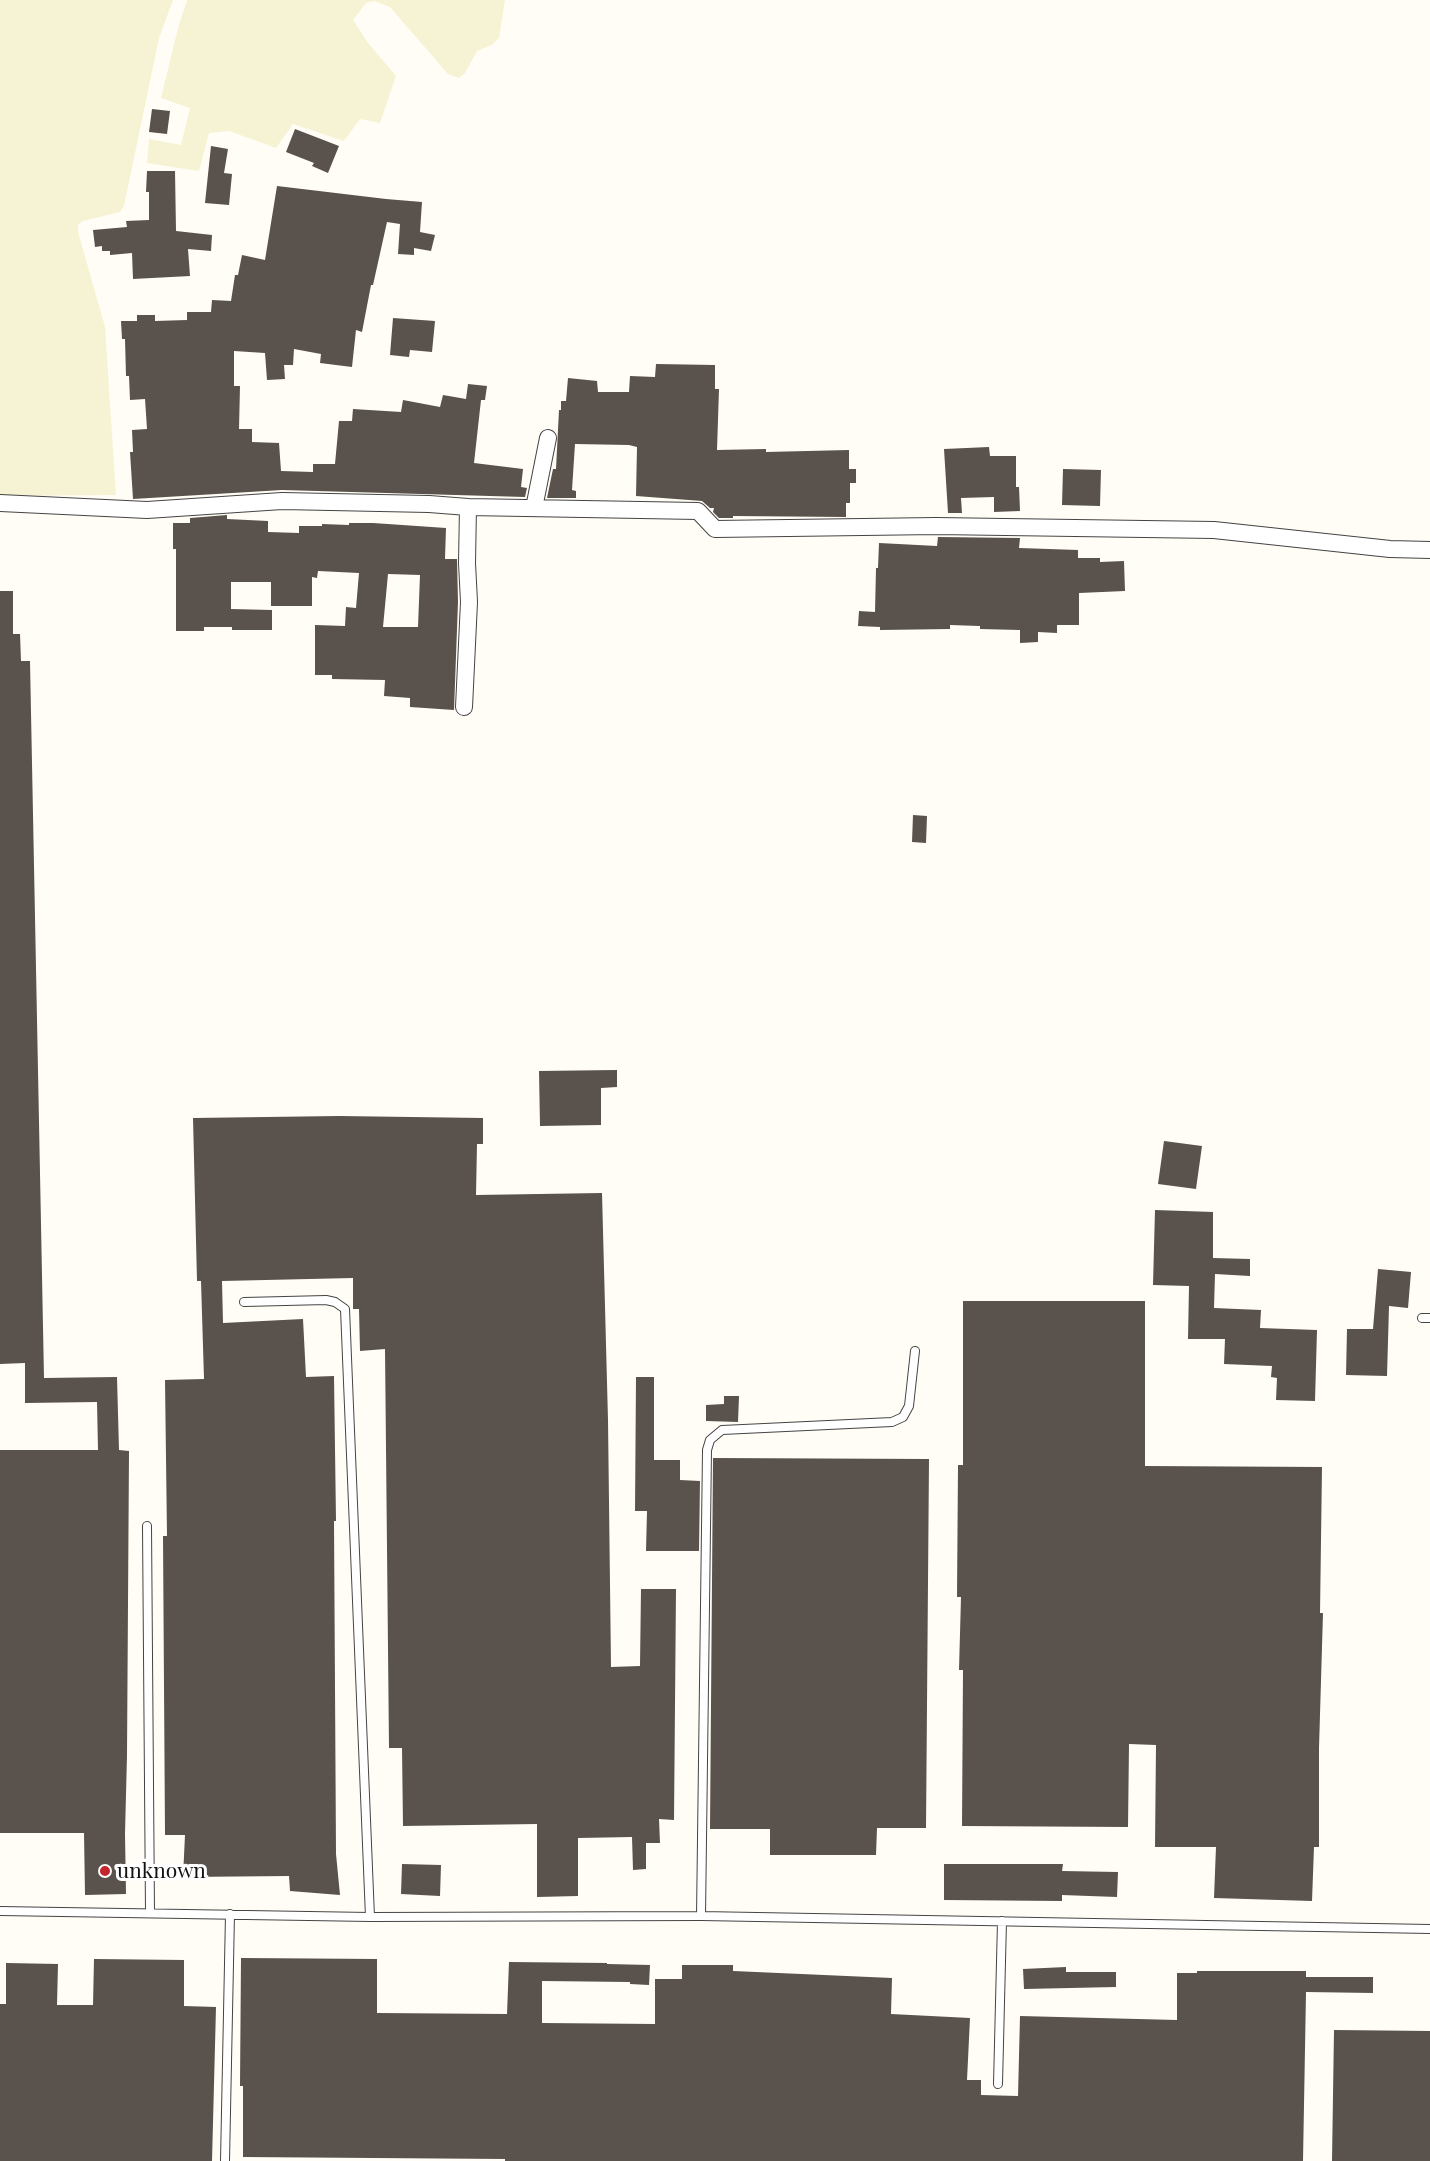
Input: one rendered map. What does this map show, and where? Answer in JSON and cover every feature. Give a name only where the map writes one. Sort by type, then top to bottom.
[{"type":"street","points":[[534,508],[548,438]]},
{"type":"street","points":[[0,503],[147,510],[282,501],[698,511],[715,529],[936,526],[1214,530],[1390,549],[1430,550]]},
{"type":"street","points":[[464,707],[469,602],[468,507]]},
{"type":"lane","points":[[244,1302],[326,1300],[335,1302],[345,1309],[370,1917]]},
{"type":"lane","points":[[701,1916],[707,1450],[710,1440],[722,1430],[892,1422],[903,1417],[909,1406],[915,1351]]},
{"type":"lane","points":[[147,1526],[150,1913]]},
{"type":"lane","points":[[0,1911],[370,1917],[701,1916],[1430,1929]]},
{"type":"lane","points":[[225,2161],[230,1914]]},
{"type":"lane","points":[[998,2085],[1002,1921]]},
{"type":"shaded area","points":[[0,0],[173,0],[159,38],[124,206],[120,212],[83,221],[78,225],[105,327],[116,495],[0,496]]},
{"type":"shaded area","points":[[187,0],[505,0],[499,38],[492,45],[477,51],[465,73],[459,78],[448,74],[390,7],[374,1],[366,3],[353,20],[368,43],[396,76],[380,123],[360,119],[344,141],[293,124],[276,148],[229,131],[209,133],[199,171],[147,163],[149,139],[181,145],[190,108],[161,98]]},
{"type":"building","points":[[152,109],[170,111],[167,134],[149,132]]},
{"type":"building","points":[[295,129],[339,146],[328,173],[312,166],[314,163],[286,152]]},
{"type":"building","points":[[211,146],[228,149],[224,173],[232,174],[229,205],[205,203]]},
{"type":"building","points":[[147,171],[175,171],[176,231],[212,235],[211,251],[188,249],[190,276],[133,279],[132,253],[110,255],[110,251],[102,251],[102,246],[95,247],[93,230],[127,227],[126,221],[149,220],[149,192],[146,192]]},
{"type":"building","points":[[277,186],[422,202],[420,232],[435,235],[431,251],[414,248],[414,255],[398,254],[400,224],[387,222],[362,332],[356,330],[352,367],[320,363],[321,354],[294,349],[293,365],[284,365],[285,379],[267,380],[265,353],[234,351],[234,386],[240,386],[239,429],[252,429],[252,442],[279,443],[281,471],[313,472],[313,464],[335,464],[339,421],[352,421],[353,409],[401,412],[403,400],[440,407],[443,395],[466,399],[468,384],[487,386],[485,400],[481,400],[474,463],[523,469],[521,487],[527,488],[525,497],[282,490],[133,499],[130,452],[133,452],[132,430],[147,429],[145,399],[130,400],[129,376],[126,376],[125,339],[122,339],[121,321],[137,321],[137,315],[155,315],[155,321],[187,320],[187,312],[211,312],[212,300],[231,301],[235,275],[238,275],[242,255],[265,260]]},
{"type":"building","points":[[393,318],[435,321],[432,352],[410,350],[409,357],[390,355]]},
{"type":"building","points":[[656,364],[715,365],[715,389],[719,389],[717,450],[766,449],[766,452],[849,450],[849,469],[856,469],[856,483],[850,483],[850,503],[846,503],[846,517],[733,516],[733,518],[719,518],[713,512],[714,508],[710,508],[702,501],[636,496],[637,447],[629,445],[575,444],[572,490],[576,491],[576,498],[547,498],[553,469],[556,469],[559,410],[561,410],[561,401],[566,401],[568,378],[597,381],[598,392],[629,392],[630,376],[655,377]]},
{"type":"building","points":[[989,447],[990,456],[1016,456],[1016,487],[1019,487],[1020,511],[994,512],[994,497],[961,498],[962,513],[948,513],[944,449]]},
{"type":"building","points":[[1063,469],[1101,470],[1100,506],[1062,505]]},
{"type":"building","points":[[227,515],[227,519],[268,521],[268,532],[299,533],[299,526],[349,525],[349,523],[446,528],[445,559],[457,559],[458,602],[454,710],[410,707],[410,698],[384,696],[385,680],[332,679],[332,675],[315,675],[315,625],[345,626],[346,607],[356,608],[359,573],[318,571],[317,578],[312,577],[312,606],[271,606],[271,582],[231,582],[231,609],[272,610],[272,630],[204,627],[204,631],[176,631],[176,549],[173,549],[173,523],[190,523],[190,518]],"holes":[[[388,574],[420,575],[418,627],[383,627]]]},
{"type":"building","points":[[938,537],[1020,538],[1019,548],[1078,550],[1078,558],[1100,558],[1100,562],[1124,561],[1125,591],[1079,593],[1079,625],[1057,625],[1057,633],[1038,632],[1038,642],[1020,643],[1020,630],[980,629],[980,626],[950,625],[950,629],[880,630],[880,627],[858,626],[859,611],[875,612],[879,543],[937,546]]},
{"type":"building","points":[[0,591],[13,591],[13,634],[20,634],[21,661],[30,661],[44,1378],[117,1377],[119,1450],[129,1451],[126,1894],[85,1895],[84,1833],[0,1833],[0,1450],[98,1450],[97,1402],[25,1403],[25,1363],[0,1364]]},
{"type":"building","points":[[913,815],[927,816],[926,843],[912,842]]},
{"type":"building","points":[[617,1070],[617,1087],[601,1088],[601,1125],[540,1126],[539,1071]]},
{"type":"building","points":[[339,1116],[483,1118],[483,1144],[477,1144],[476,1195],[602,1193],[611,1667],[640,1666],[641,1589],[676,1589],[674,1820],[659,1819],[660,1843],[646,1843],[646,1869],[633,1870],[632,1837],[578,1838],[578,1896],[537,1897],[537,1824],[403,1826],[402,1748],[389,1748],[385,1349],[360,1351],[359,1309],[353,1309],[353,1278],[222,1281],[223,1323],[303,1319],[306,1377],[334,1376],[336,1854],[340,1895],[290,1891],[289,1876],[183,1877],[185,1835],[165,1835],[163,1536],[167,1536],[165,1380],[204,1379],[201,1281],[197,1281],[193,1118]]},
{"type":"building","points":[[1164,1141],[1202,1146],[1196,1189],[1158,1184]]},
{"type":"building","points":[[1155,1210],[1213,1212],[1213,1258],[1250,1259],[1250,1276],[1215,1274],[1214,1308],[1261,1310],[1260,1328],[1317,1330],[1315,1401],[1276,1400],[1277,1378],[1271,1377],[1272,1366],[1224,1364],[1225,1339],[1188,1339],[1189,1286],[1153,1285]]},
{"type":"building","points":[[1378,1269],[1411,1272],[1408,1308],[1389,1306],[1387,1376],[1346,1375],[1347,1329],[1373,1329]]},
{"type":"building","points":[[963,1301],[1145,1301],[1145,1466],[1322,1467],[1320,1613],[1323,1613],[1319,1847],[1314,1847],[1312,1901],[1214,1898],[1216,1847],[1155,1847],[1156,1745],[1129,1744],[1128,1827],[962,1826],[963,1670],[959,1670],[961,1597],[957,1597],[958,1465],[963,1465]]},
{"type":"building","points":[[636,1377],[654,1377],[654,1460],[680,1460],[680,1480],[700,1481],[699,1551],[646,1551],[647,1511],[635,1511]]},
{"type":"building","points":[[724,1396],[739,1396],[738,1422],[706,1421],[706,1405],[724,1404]]},
{"type":"building","points":[[713,1458],[929,1459],[926,1828],[877,1828],[876,1855],[770,1855],[770,1829],[710,1829]]},
{"type":"building","points":[[402,1864],[441,1865],[440,1896],[401,1894]]},
{"type":"building","points":[[944,1864],[1063,1864],[1062,1871],[1118,1872],[1117,1897],[1062,1895],[1062,1901],[944,1900]]},
{"type":"building","points":[[241,1958],[377,1959],[377,2013],[507,2014],[509,1962],[650,1965],[649,1985],[630,1984],[630,1982],[542,1981],[542,2023],[655,2024],[655,1979],[682,1979],[682,1965],[733,1965],[733,1971],[892,1978],[891,2014],[970,2018],[967,2080],[981,2080],[981,2095],[1018,2096],[1020,2016],[1177,2020],[1177,1973],[1306,1971],[1306,1977],[1373,1977],[1373,1993],[1306,1992],[1303,2161],[505,2161],[505,2159],[243,2157],[243,2086],[240,2086]]},
{"type":"building","points":[[94,1959],[184,1960],[184,2006],[216,2007],[212,2161],[0,2161],[0,2004],[6,2004],[6,1963],[58,1964],[57,2005],[93,2005]]},
{"type":"building","points":[[1066,1967],[1066,1972],[1116,1972],[1116,1987],[1024,1989],[1023,1969]]},
{"type":"building","points":[[1334,2030],[1430,2031],[1430,2161],[1332,2161]]},
{"type":"place","name":"unknown","points":[[105,1871]]}]
